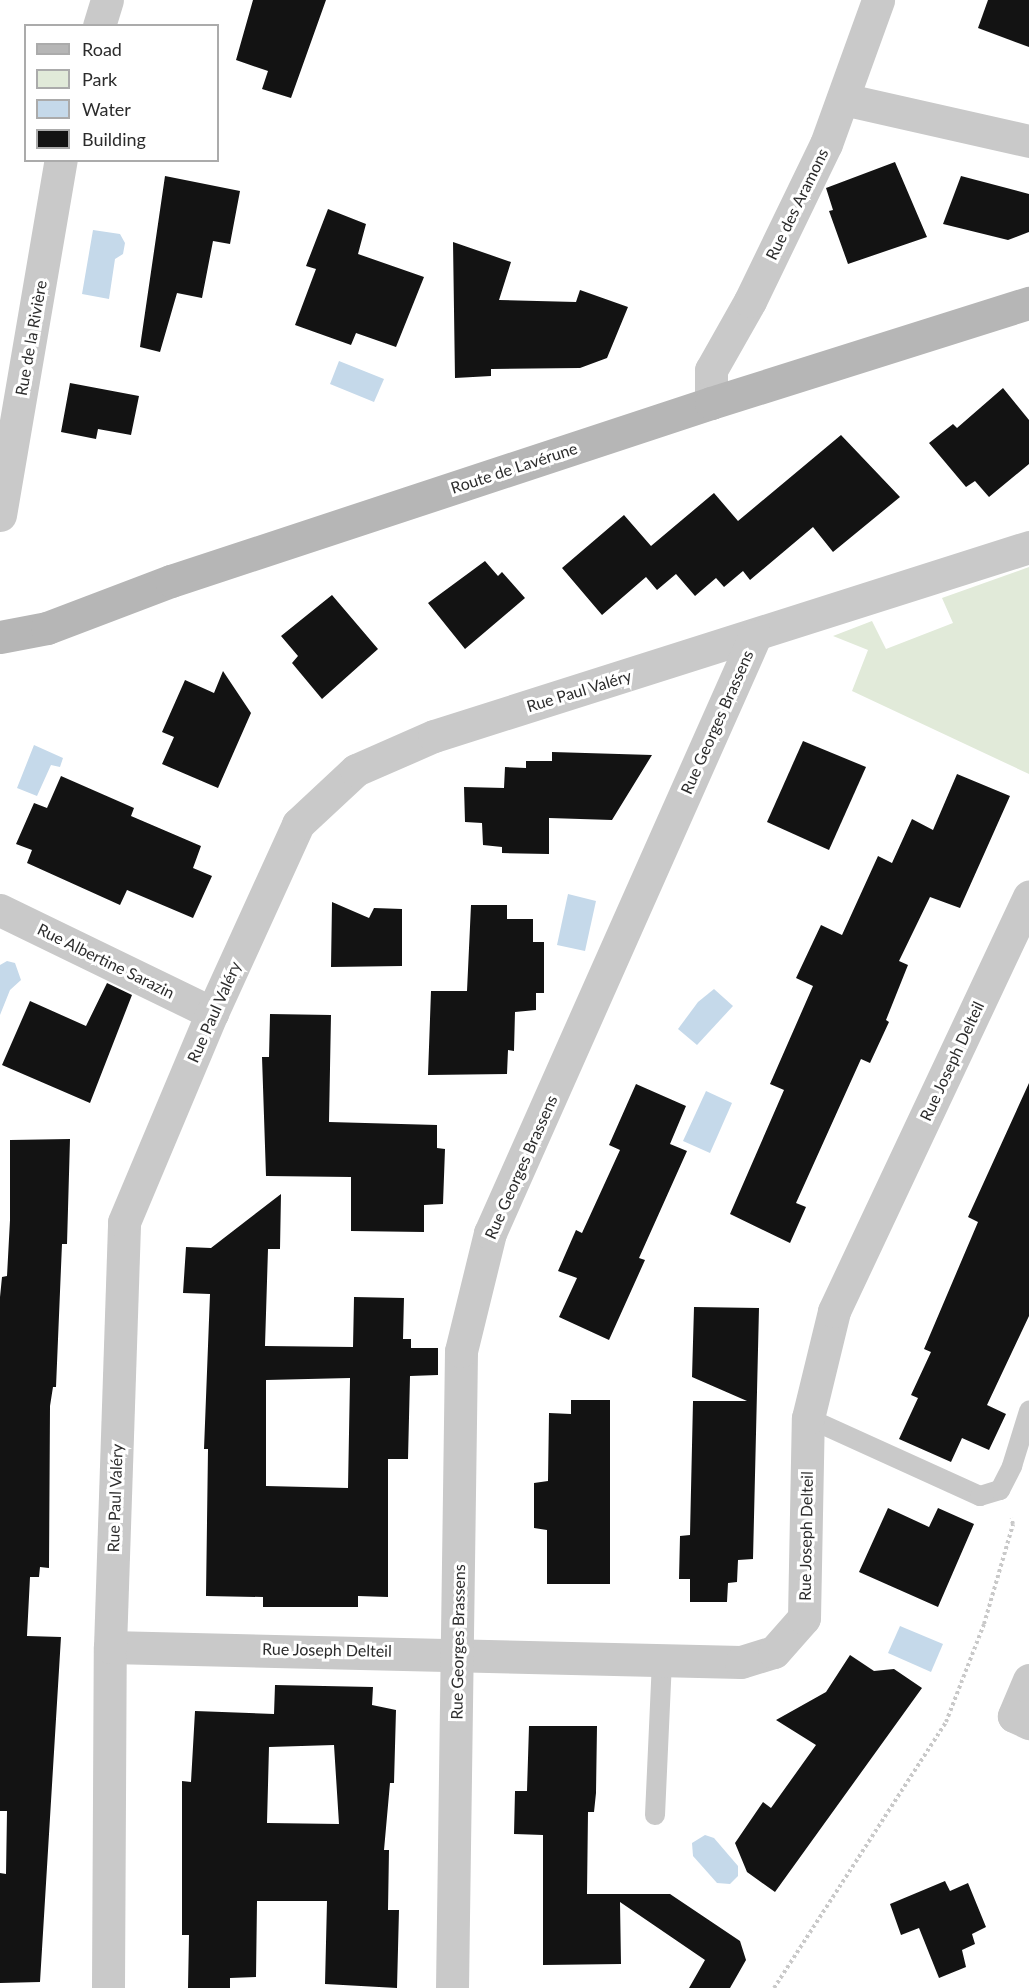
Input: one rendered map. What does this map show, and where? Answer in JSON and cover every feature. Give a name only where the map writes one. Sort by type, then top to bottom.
[{"type":"street","points":[[100,24],[107,0]]},
{"type":"street","name":"Rue des Aramons","points":[[711,403],[711,370],[816,165],[843,99],[878,0]]},
{"type":"street","points":[[843,99],[1029,141]]},
{"type":"street","name":"Rue de la Rivière","points":[[0,515],[61,162]]},
{"type":"street","name":"Route de Lavérune","points":[[0,637],[47,628],[171,580],[711,403],[1029,303]]},
{"type":"street","name":"Rue Paul Valéry","points":[[108,1988],[110,1647],[124,1222],[212,1013],[298,824],[356,770],[434,736],[755,636],[1029,547]]},
{"type":"street","name":"Rue Georges Brassens","points":[[452,1988],[461,1351],[490,1233],[755,636]]},
{"type":"street","name":"Rue Joseph Delteil","points":[[110,1647],[458,1652],[741,1662],[774,1652],[804,1618],[808,1418],[834,1311],[1029,897]]},
{"type":"street","name":"Rue Albertine Sarazin","points":[[0,910],[212,1013]]},
{"type":"street","points":[[1029,1680],[1014,1716],[1029,1723]]},
{"type":"lane","points":[[808,1418],[980,1496],[1000,1490],[1012,1466],[1029,1412]]},
{"type":"lane","points":[[655,1815],[662,1659]]},
{"type":"path","points":[[774,1988],[946,1722],[984,1624],[1013,1524],[1000,1490]]},
{"type":"green space","points":[[1029,567],[1029,774],[852,691],[868,650],[833,636],[872,621],[886,649],[953,623],[942,598]]},
{"type":"water","points":[[93,230],[120,234],[125,243],[123,254],[115,259],[109,299],[82,294]]},
{"type":"water","points":[[339,361],[384,379],[374,402],[330,384]]},
{"type":"water","points":[[34,745],[63,758],[60,767],[51,765],[37,796],[17,788]]},
{"type":"water","points":[[568,894],[596,901],[585,951],[557,945]]},
{"type":"water","points":[[7,961],[15,963],[21,980],[10,990],[0,1015],[0,965]]},
{"type":"water","points":[[714,989],[733,1006],[697,1045],[678,1029],[698,1002]]},
{"type":"water","points":[[706,1091],[732,1103],[710,1153],[683,1141]]},
{"type":"water","points":[[900,1626],[943,1644],[931,1672],[888,1653]]},
{"type":"water","points":[[705,1835],[714,1838],[738,1866],[738,1876],[730,1884],[717,1883],[693,1856],[692,1843]]},
{"type":"building","points":[[253,0],[326,0],[291,98],[262,89],[268,71],[236,60]]},
{"type":"building","points":[[988,0],[1029,0],[1029,47],[978,28]]},
{"type":"building","points":[[895,162],[927,237],[848,264],[829,211],[833,210],[826,188]]},
{"type":"building","points":[[165,176],[240,191],[230,244],[213,241],[202,298],[177,293],[160,352],[140,347]]},
{"type":"building","points":[[961,176],[1029,194],[1029,232],[1008,240],[943,224]]},
{"type":"building","points":[[328,209],[366,224],[358,254],[424,277],[396,347],[356,333],[351,345],[295,325],[316,269],[306,266]]},
{"type":"building","points":[[453,242],[511,262],[499,300],[576,302],[580,290],[628,307],[607,358],[580,368],[491,369],[491,376],[455,378]]},
{"type":"building","points":[[70,383],[139,396],[131,435],[98,429],[96,439],[61,432]]},
{"type":"building","points":[[1003,388],[1029,420],[1029,464],[989,497],[975,481],[966,487],[929,443],[953,424],[957,428]]},
{"type":"building","points":[[841,435],[900,497],[833,552],[813,527],[750,580],[743,571],[724,587],[716,578],[695,596],[676,574],[657,590],[646,577],[602,615],[562,568],[624,515],[651,546],[714,493],[738,521]]},
{"type":"building","points":[[485,561],[498,576],[502,572],[525,598],[465,649],[428,603]]},
{"type":"building","points":[[332,595],[378,649],[322,699],[292,663],[298,656],[281,636]]},
{"type":"building","points":[[223,671],[251,713],[218,788],[162,764],[174,737],[162,732],[185,680],[214,693]]},
{"type":"building","points":[[803,741],[866,767],[829,850],[767,822]]},
{"type":"building","points":[[552,752],[652,755],[612,820],[549,818],[549,854],[502,853],[502,847],[483,845],[482,823],[465,822],[464,787],[504,788],[505,767],[526,768],[526,761],[552,761]]},
{"type":"building","points":[[957,774],[1010,796],[960,908],[930,897],[899,961],[908,965],[886,1020],[889,1022],[870,1063],[861,1059],[796,1203],[806,1207],[790,1243],[730,1214],[784,1090],[770,1084],[813,986],[796,978],[821,925],[842,935],[878,856],[892,863],[912,819],[933,830]]},
{"type":"building","points":[[61,776],[134,808],[131,816],[201,846],[193,868],[212,876],[193,918],[127,890],[120,905],[27,863],[32,850],[16,844],[34,803],[47,808]]},
{"type":"building","points":[[332,902],[369,918],[374,908],[402,909],[402,966],[331,967]]},
{"type":"building","points":[[471,905],[507,905],[507,919],[533,919],[533,942],[544,942],[544,993],[536,993],[536,1010],[515,1012],[514,1051],[508,1050],[507,1074],[428,1075],[431,991],[467,991]]},
{"type":"building","points":[[107,983],[132,995],[90,1103],[2,1065],[30,1001],[86,1026]]},
{"type":"building","points":[[270,1014],[331,1015],[329,1122],[437,1125],[437,1148],[445,1149],[443,1204],[424,1205],[424,1232],[351,1231],[351,1177],[266,1176],[262,1057],[269,1057]]},
{"type":"building","points":[[1029,1083],[1029,1316],[987,1405],[1006,1414],[989,1450],[962,1438],[951,1462],[899,1439],[918,1398],[911,1395],[931,1352],[924,1349],[978,1222],[968,1217]]},
{"type":"building","points":[[636,1084],[686,1106],[670,1144],[687,1151],[639,1258],[645,1260],[609,1340],[559,1317],[577,1278],[558,1271],[576,1230],[582,1233],[620,1150],[609,1145]]},
{"type":"building","points":[[70,1139],[67,1244],[62,1244],[56,1387],[53,1387],[50,1406],[49,1568],[40,1567],[39,1577],[30,1577],[27,1636],[61,1637],[40,1982],[0,1983],[0,1873],[6,1874],[7,1811],[0,1811],[0,1297],[2,1277],[7,1276],[10,1140]]},
{"type":"building","points":[[281,1194],[280,1249],[268,1249],[265,1346],[353,1347],[354,1297],[404,1298],[403,1339],[411,1339],[411,1348],[438,1348],[438,1375],[410,1376],[408,1459],[388,1459],[388,1597],[358,1596],[358,1607],[263,1607],[263,1597],[206,1596],[208,1449],[204,1449],[210,1294],[183,1293],[186,1247],[211,1248]],"holes":[[[350,1378],[348,1488],[266,1486],[266,1380]]]},
{"type":"building","points":[[694,1307],[759,1308],[753,1559],[738,1560],[737,1582],[728,1583],[727,1602],[690,1602],[690,1579],[679,1579],[680,1536],[690,1535],[693,1401],[747,1401],[692,1377]]},
{"type":"building","points":[[571,1400],[610,1400],[610,1584],[547,1584],[547,1530],[534,1528],[534,1483],[548,1481],[549,1413],[571,1414]]},
{"type":"building","points":[[888,1508],[929,1527],[938,1508],[974,1524],[938,1607],[859,1572]]},
{"type":"building","points":[[850,1655],[874,1671],[894,1669],[922,1688],[775,1892],[747,1872],[735,1843],[763,1802],[771,1808],[816,1745],[776,1720],[826,1692]]},
{"type":"building","points":[[275,1685],[373,1687],[372,1705],[396,1710],[394,1783],[390,1783],[384,1850],[389,1850],[388,1910],[399,1910],[397,1988],[325,1984],[327,1901],[257,1901],[256,1977],[230,1978],[230,1988],[188,1988],[189,1935],[182,1935],[182,1781],[191,1782],[195,1711],[274,1714]],"holes":[[[334,1745],[339,1824],[267,1823],[269,1747]]]},
{"type":"building","points":[[529,1726],[597,1726],[596,1793],[594,1812],[588,1812],[587,1894],[670,1894],[740,1941],[746,1960],[730,1988],[689,1988],[705,1960],[620,1902],[621,1964],[543,1965],[543,1835],[514,1834],[515,1791],[527,1791]]},
{"type":"building","points":[[945,1881],[950,1891],[968,1883],[986,1927],[972,1934],[975,1944],[962,1950],[966,1967],[939,1978],[919,1928],[901,1935],[890,1904]]}]
